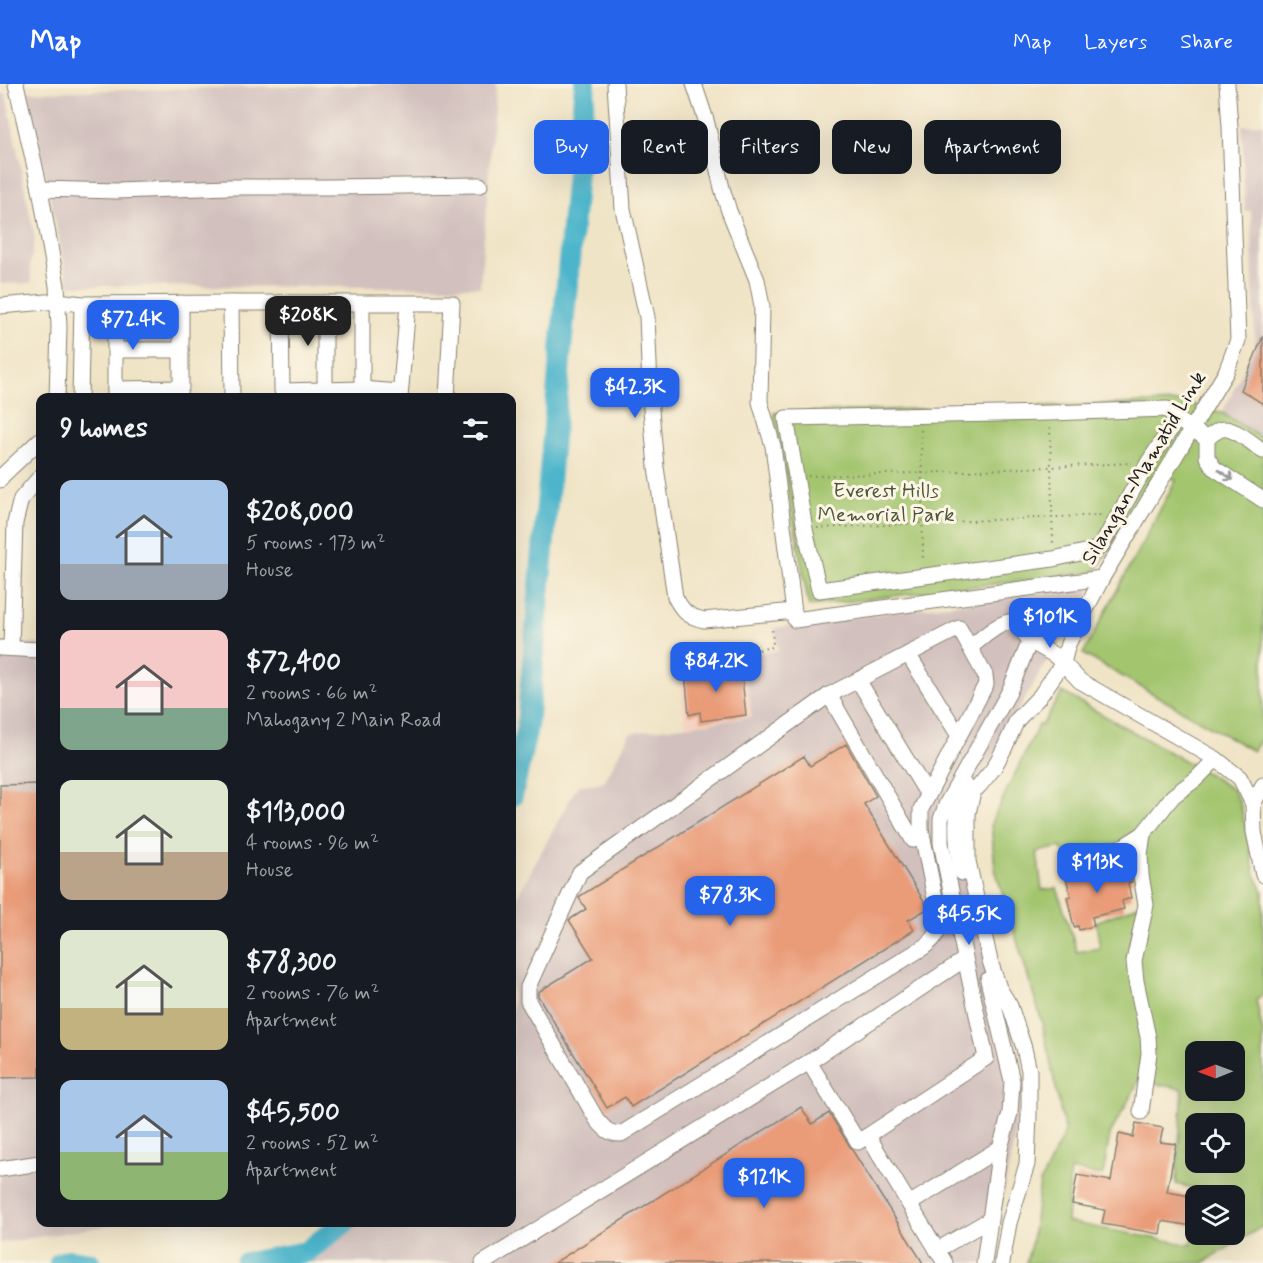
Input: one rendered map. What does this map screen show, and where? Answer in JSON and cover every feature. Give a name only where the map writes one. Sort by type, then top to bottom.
[{"type":"street","points":[[15,84],[40,189],[58,301],[57,393]]},
{"type":"street","points":[[615,84],[623,209],[647,317],[656,467],[675,597],[682,609],[692,617],[704,620],[794,611]]},
{"type":"street","points":[[694,84],[706,120],[729,211],[757,280],[762,306],[760,402],[773,446],[795,620],[1102,578]]},
{"type":"street","name":"Silangan-Mamatid Link","points":[[1002,1263],[1010,1222],[1027,1164],[1029,1071],[1010,1005],[999,988],[990,961],[968,861],[968,813],[973,792],[993,769],[1017,720],[1040,696],[1063,663],[1068,644],[1102,578],[1226,372],[1238,340],[1227,84]]},
{"type":"street","points":[[40,189],[117,191],[229,187],[480,185]]},
{"type":"street","points":[[0,306],[58,301],[82,304],[452,303],[447,393]]},
{"type":"street","points":[[115,304],[115,393],[181,388],[181,303]]},
{"type":"street","points":[[231,303],[232,393]]},
{"type":"street","points":[[280,303],[282,391],[362,389],[387,393]]},
{"type":"street","points":[[325,303],[325,391]]},
{"type":"street","points":[[80,393],[82,304]]},
{"type":"street","points":[[362,304],[362,389]]},
{"type":"street","points":[[400,393],[408,304]]},
{"type":"street","points":[[116,350],[181,350]]},
{"type":"street","points":[[1177,418],[1148,463],[1101,546],[1094,550],[1053,559],[819,590],[786,418],[1167,410],[1206,439]]},
{"type":"street","points":[[1206,439],[1220,429],[1226,428],[1233,430],[1263,451]]},
{"type":"street","points":[[1206,439],[1207,457],[1214,468],[1263,500]]},
{"type":"street","points":[[0,477],[36,444]]},
{"type":"street","points":[[36,482],[21,499],[15,523],[6,648],[36,650]]},
{"type":"street","points":[[970,647],[1008,621],[1016,622],[1030,642],[1054,655],[1080,681],[1216,759],[1240,778],[1253,804],[1254,832],[1263,875]]},
{"type":"street","points":[[959,628],[985,675],[986,684],[921,810],[923,839],[939,918],[938,932],[934,939],[621,1134],[607,1132],[591,1110],[528,1001],[527,994],[528,987],[580,872],[829,695],[908,654],[959,628]]},
{"type":"street","points":[[809,1062],[858,1142],[986,1058],[941,843],[941,819],[972,757],[1009,692],[1030,642]]},
{"type":"street","points":[[908,654],[959,736]]},
{"type":"street","points":[[858,680],[928,795]]},
{"type":"street","points":[[829,695],[913,840],[923,839]]},
{"type":"street","points":[[972,757],[961,791],[957,816],[957,852],[1012,1081],[1010,1113],[999,1148],[984,1263]]},
{"type":"street","points":[[1077,861],[1124,846],[1143,834],[1173,796],[1196,779],[1216,759]]},
{"type":"street","points":[[1253,804],[1263,785]]},
{"type":"street","points":[[1142,1112],[1149,1053],[1134,961],[1146,905],[1140,855],[1143,834]]},
{"type":"street","points":[[483,1263],[809,1062],[964,959]]},
{"type":"street","points":[[868,1136],[941,1257],[989,1220]]},
{"type":"street","points":[[909,1204],[999,1148]]},
{"type":"street","points":[[0,1169],[36,1164]]},
{"type":"path","points":[[1049,413],[1053,559]]},
{"type":"path","points":[[921,415],[923,576]]},
{"type":"path","points":[[796,477],[1148,463]]},
{"type":"path","points":[[806,529],[1119,514]]},
{"type":"path","points":[[741,653],[773,647],[772,626]]},
{"type":"shaded area","points":[[496,84],[480,287],[69,286],[28,92]]},
{"type":"shaded area","points":[[0,94],[6,94],[35,239],[30,265],[32,283],[0,284]]},
{"type":"shaded area","points":[[1263,124],[1263,439],[1222,413],[1255,347],[1251,211],[1245,211],[1242,125]]},
{"type":"shaded area","points":[[1084,587],[1089,590],[1088,596],[1012,721],[982,778],[964,851],[1020,1055],[1023,1090],[991,1263],[309,1263],[306,1252],[340,1227],[516,1227],[516,899],[577,786],[604,782],[630,733],[752,717],[743,656],[778,650],[775,628]]},
{"type":"shaded area","points":[[0,643],[36,644],[36,1227],[101,1227],[0,1243]]},
{"type":"shaded area","points":[[741,650],[753,717],[685,725],[679,666]]},
{"type":"green space","name":"Everest Hills Memorial Park","points":[[1185,402],[1222,413],[1263,439],[1263,737],[1253,751],[1083,654],[1176,480],[1157,470],[1095,572],[809,606],[774,413]]},
{"type":"green space","points":[[1062,692],[1210,775],[1233,790],[1240,803],[1255,875],[1263,891],[1263,994],[1256,1000],[1263,1033],[1263,1226],[1245,1237],[1245,1185],[1185,1186],[1176,1184],[1183,1089],[1139,1081],[1110,1134],[1103,1175],[1070,1170],[1067,1222],[1185,1245],[1232,1245],[1203,1263],[1026,1263],[1032,1240],[1040,1183],[1065,1132],[1042,1022],[995,869],[991,823],[1039,724],[1042,725]],"holes":[[[1061,847],[1070,867],[1096,860],[1100,869],[1133,861],[1141,904],[1096,922],[1100,948],[1077,952],[1057,888],[1042,890],[1037,852]]]},
{"type":"building","points":[[1263,336],[1263,404],[1241,390]]},
{"type":"building","points":[[723,665],[742,665],[746,715],[701,721],[700,712],[689,715],[685,672],[723,667]]},
{"type":"building","points":[[846,744],[876,796],[864,804],[927,906],[927,909],[908,920],[914,930],[631,1107],[625,1097],[607,1108],[538,996],[538,992],[593,958],[569,920],[586,909],[580,896],[804,756],[810,766]]},
{"type":"building","points":[[36,784],[36,1077],[0,1078],[0,785]]},
{"type":"building","points":[[1094,866],[1096,874],[1131,866],[1132,882],[1128,883],[1131,898],[1122,901],[1124,909],[1092,917],[1094,926],[1079,930],[1078,926],[1074,927],[1067,897],[1071,896],[1066,878],[1076,876],[1075,871]]},
{"type":"building","points":[[801,1107],[812,1124],[829,1113],[923,1263],[554,1263]]},
{"type":"building","points":[[1136,1123],[1163,1128],[1160,1142],[1176,1144],[1167,1192],[1185,1195],[1185,1225],[1162,1221],[1160,1234],[1102,1224],[1105,1210],[1072,1204],[1077,1175],[1111,1181],[1119,1134],[1133,1137]]},
{"type":"waterway","points":[[516,778],[527,727],[585,84]]},
{"type":"waterway","points":[[246,1263],[306,1252],[338,1227]]},
{"type":"waterway","points":[[60,1263],[69,1260],[90,1263]]}]
